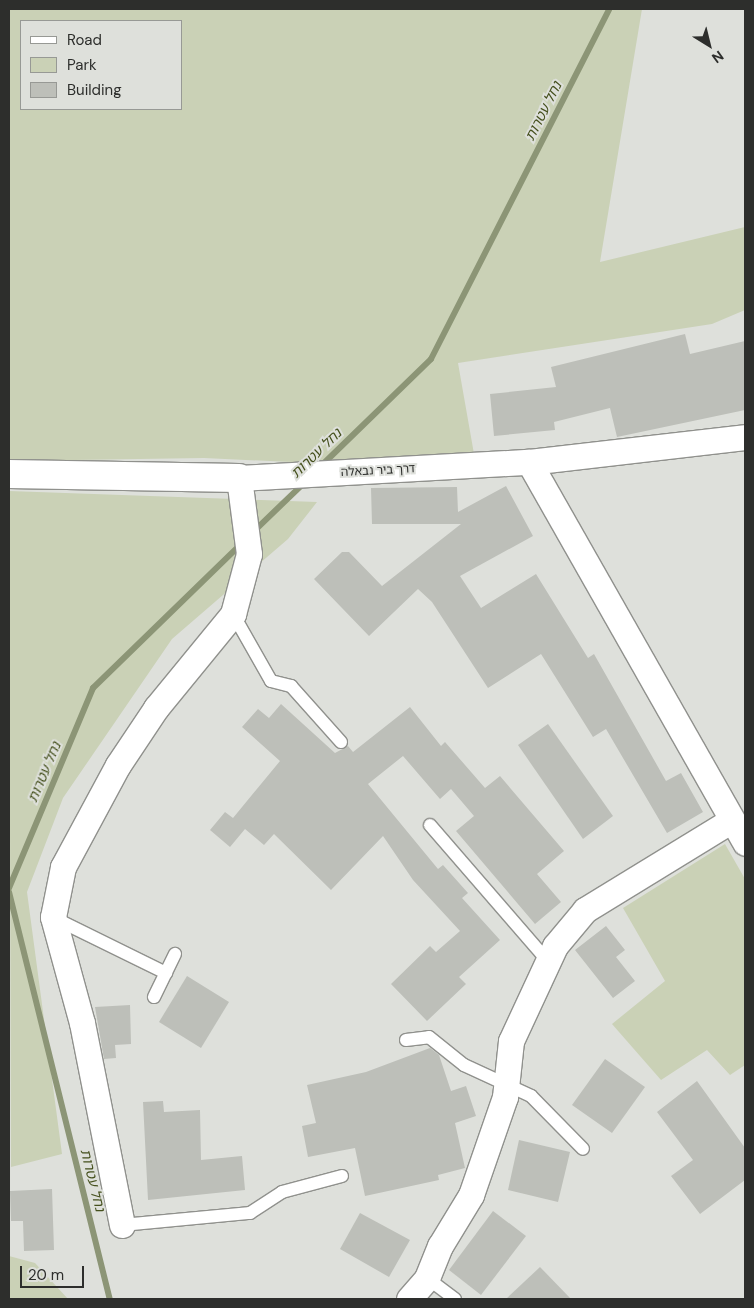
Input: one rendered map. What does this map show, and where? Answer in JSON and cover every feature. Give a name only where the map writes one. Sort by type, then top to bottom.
[{"type":"street","name":"דרך ביר נבאלה","points":[[9,474],[240,478],[529,462],[745,437]]},
{"type":"street","points":[[529,462],[745,842]]},
{"type":"street","points":[[122,1226],[82,1023],[53,917],[63,867],[118,765],[156,708],[234,614],[249,554],[240,478]]},
{"type":"street","points":[[408,1299],[426,1278],[440,1246],[471,1196],[506,1084],[511,1041],[547,960],[585,910],[732,820]]},
{"type":"lane","points":[[234,614],[271,681],[291,686],[341,742]]},
{"type":"lane","points":[[430,825],[547,960]]},
{"type":"lane","points":[[53,917],[166,973]]},
{"type":"lane","points":[[154,997],[175,954]]},
{"type":"lane","points":[[406,1040],[429,1037],[464,1065],[506,1084],[549,1111],[583,1149]]},
{"type":"lane","points":[[122,1226],[250,1212],[282,1192],[342,1176]]},
{"type":"lane","points":[[426,1278],[455,1299]]},
{"type":"green space","points":[[9,9],[642,9],[600,262],[745,227],[745,310],[712,324],[458,363],[474,454],[356,465],[204,458],[9,461]]},
{"type":"green space","points":[[9,491],[317,502],[288,539],[172,639],[63,798],[27,892],[62,1154],[11,1167]]},
{"type":"green space","points":[[725,844],[745,879],[745,1065],[730,1075],[707,1050],[661,1080],[612,1024],[665,981],[623,908]]},
{"type":"green space","points":[[9,1256],[35,1263],[68,1299],[9,1299]]},
{"type":"building","points":[[685,334],[690,354],[745,341],[745,410],[617,437],[610,408],[554,422],[555,430],[494,436],[490,394],[556,387],[551,367]]},
{"type":"building","points":[[506,486],[533,536],[460,576],[481,608],[536,574],[588,658],[594,654],[666,781],[681,773],[703,812],[667,833],[606,729],[593,737],[541,654],[488,688],[432,602],[418,589],[369,636],[314,579],[342,552],[349,552],[382,586],[461,524],[372,524],[371,488],[457,487],[458,512]]},
{"type":"building","points":[[281,704],[335,753],[348,746],[353,752],[410,707],[441,746],[445,742],[485,788],[500,776],[564,851],[537,874],[561,902],[535,924],[456,831],[474,816],[451,789],[440,799],[403,756],[368,784],[438,869],[443,865],[468,893],[462,898],[500,940],[459,977],[466,984],[427,1021],[391,984],[430,946],[436,952],[460,931],[413,880],[383,836],[331,890],[274,834],[264,845],[245,829],[230,847],[210,830],[225,812],[233,818],[280,761],[242,727],[258,709],[269,718]]},
{"type":"building","points":[[548,724],[613,816],[583,839],[518,745]]},
{"type":"building","points":[[606,926],[625,950],[616,957],[635,981],[613,998],[575,950]]},
{"type":"building","points":[[187,976],[229,1002],[201,1048],[159,1022]]},
{"type":"building","points":[[130,1005],[131,1044],[115,1045],[116,1058],[104,1059],[95,1007]]},
{"type":"building","points":[[430,1048],[439,1055],[451,1091],[466,1086],[476,1116],[455,1123],[465,1168],[438,1175],[439,1180],[365,1196],[355,1148],[308,1157],[302,1126],[316,1123],[307,1085],[366,1072]]},
{"type":"building","points":[[605,1059],[645,1087],[612,1133],[572,1105]]},
{"type":"building","points":[[697,1081],[745,1148],[745,1180],[700,1214],[671,1176],[693,1160],[657,1112]]},
{"type":"building","points":[[163,1101],[164,1112],[200,1110],[201,1160],[242,1156],[245,1190],[148,1200],[143,1102]]},
{"type":"building","points":[[519,1140],[570,1152],[558,1202],[508,1190]]},
{"type":"building","points":[[52,1189],[54,1250],[24,1251],[23,1221],[11,1221],[10,1191]]},
{"type":"building","points":[[493,1211],[526,1236],[481,1295],[449,1270]]},
{"type":"building","points":[[360,1213],[410,1240],[389,1277],[340,1249]]},
{"type":"building","points":[[540,1267],[571,1299],[506,1299]]},
{"type":"waterway","name":"נחל עטרות","points":[[322,465],[431,359],[609,9]]},
{"type":"waterway","name":"נחל עטרות","points":[[252,533],[304,483]]},
{"type":"waterway","name":"נחל עטרות","points":[[9,888],[93,688],[241,544]]},
{"type":"waterway","name":"נחל עטרות","points":[[9,892],[110,1299]]}]
